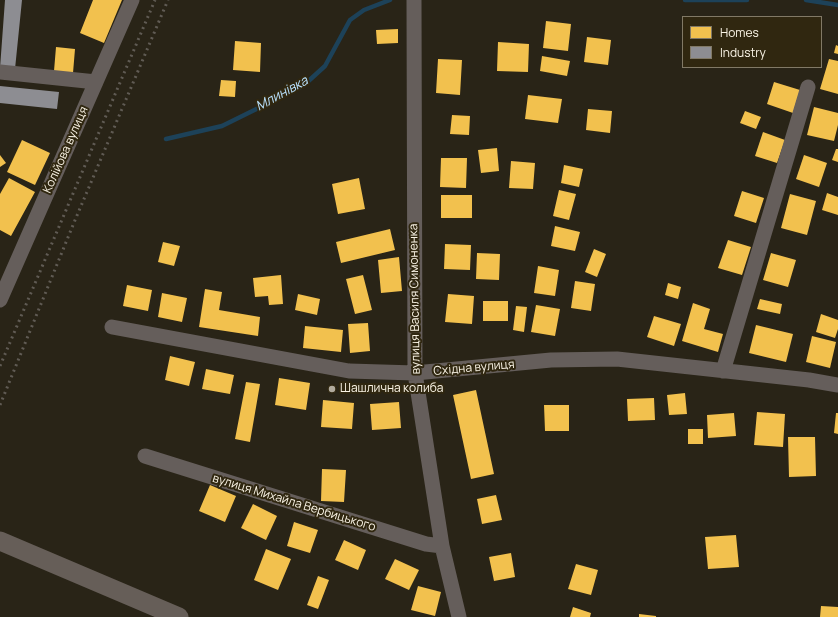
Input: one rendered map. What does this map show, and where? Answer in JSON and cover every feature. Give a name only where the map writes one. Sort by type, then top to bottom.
[{"type":"main road","points":[[0,541],[178,617]]},
{"type":"street","name":"Колійова вулиця","points":[[0,300],[132,0]]},
{"type":"street","name":"вулиця Василя Симоненка","points":[[414,4],[415,373],[442,546],[460,617]]},
{"type":"street","points":[[0,72],[96,82]]},
{"type":"street","points":[[723,371],[808,87]]},
{"type":"street","name":"Східна вулиця","points":[[112,327],[349,371],[415,373],[550,360],[617,359],[809,380],[838,385]]},
{"type":"street","name":"вулиця Михайла Вербицького","points":[[145,456],[426,544],[442,546]]},
{"type":"building: Homes","points":[[93,0],[122,0],[104,43],[80,33]]},
{"type":"building: Homes","points":[[546,21],[571,24],[568,51],[543,48]]},
{"type":"building: Homes","points":[[398,29],[398,43],[377,44],[376,30]]},
{"type":"building: Homes","points":[[587,37],[611,40],[608,65],[584,62]]},
{"type":"building: Homes","points":[[235,41],[261,43],[260,72],[233,70]]},
{"type":"building: Homes","points":[[498,42],[529,44],[528,72],[497,71]]},
{"type":"building: Homes","points":[[836,45],[838,46],[838,54],[834,53]]},
{"type":"building: Homes","points":[[56,47],[75,49],[73,73],[54,71]]},
{"type":"building: Homes","points":[[542,56],[570,61],[567,76],[540,71]]},
{"type":"building: Homes","points":[[438,59],[462,60],[460,95],[436,93]]},
{"type":"building: Homes","points":[[829,59],[838,61],[838,94],[820,89]]},
{"type":"building: Homes","points":[[221,80],[236,81],[235,97],[219,96]]},
{"type":"building: Homes","points":[[774,82],[800,90],[793,113],[767,104]]},
{"type":"building: Homes","points":[[528,95],[562,99],[558,123],[525,119]]},
{"type":"building: Homes","points":[[814,107],[838,113],[838,125],[834,141],[807,135]]},
{"type":"building: Homes","points":[[588,109],[612,111],[610,133],[586,130]]},
{"type":"building: Homes","points":[[745,111],[761,117],[756,129],[740,123]]},
{"type":"building: Homes","points":[[452,115],[470,116],[469,135],[450,134]]},
{"type":"building: Homes","points":[[763,132],[785,140],[777,163],[755,156]]},
{"type":"building: Homes","points":[[22,140],[50,153],[35,185],[7,172]]},
{"type":"building: Homes","points":[[497,148],[499,171],[481,173],[478,150]]},
{"type":"building: Homes","points":[[836,149],[838,149],[838,162],[832,160]]},
{"type":"building: Homes","points":[[0,155],[6,163],[0,167]]},
{"type":"building: Homes","points":[[804,155],[827,163],[819,187],[796,179]]},
{"type":"building: Homes","points":[[441,158],[467,158],[466,188],[440,187]]},
{"type":"building: Homes","points":[[511,161],[535,163],[533,189],[509,188]]},
{"type":"building: Homes","points":[[564,165],[583,169],[579,187],[561,183]]},
{"type":"building: Homes","points":[[9,178],[35,192],[11,236],[0,230],[0,194]]},
{"type":"building: Homes","points":[[359,178],[365,209],[338,214],[332,184]]},
{"type":"building: Homes","points":[[559,190],[576,194],[569,220],[553,216]]},
{"type":"building: Homes","points":[[742,191],[764,198],[756,223],[734,216]]},
{"type":"building: Homes","points":[[827,193],[838,197],[838,215],[822,210]]},
{"type":"building: Homes","points":[[790,194],[816,201],[807,235],[781,228]]},
{"type":"building: Homes","points":[[441,195],[472,195],[472,218],[441,218]]},
{"type":"building: Homes","points":[[555,226],[580,232],[575,251],[551,246]]},
{"type":"building: Homes","points":[[390,229],[395,250],[341,263],[336,242]]},
{"type":"building: Homes","points":[[728,240],[751,247],[742,275],[718,268]]},
{"type":"building: Homes","points":[[163,242],[180,246],[174,266],[158,262]]},
{"type":"building: Homes","points":[[445,244],[471,245],[470,270],[444,269]]},
{"type":"building: Homes","points":[[594,249],[606,254],[597,277],[585,272]]},
{"type":"building: Homes","points":[[477,253],[500,254],[499,280],[476,279]]},
{"type":"building: Homes","points":[[771,253],[796,260],[788,287],[763,280]]},
{"type":"building: Homes","points":[[399,257],[402,291],[381,293],[378,260]]},
{"type":"building: Homes","points":[[538,266],[559,270],[555,296],[534,293]]},
{"type":"building: Homes","points":[[281,275],[283,304],[269,305],[268,296],[255,297],[253,278]]},
{"type":"building: Homes","points":[[363,275],[372,310],[355,314],[346,279]]},
{"type":"building: Homes","points":[[575,281],[595,284],[591,311],[571,308]]},
{"type":"building: Homes","points":[[668,283],[681,287],[678,299],[665,295]]},
{"type":"building: Homes","points":[[127,285],[152,290],[148,311],[123,306]]},
{"type":"building: Homes","points":[[205,289],[222,292],[219,310],[260,317],[258,336],[199,327]]},
{"type":"building: Homes","points":[[162,293],[187,298],[182,322],[158,317]]},
{"type":"building: Homes","points":[[298,294],[320,299],[317,315],[295,310]]},
{"type":"building: Homes","points":[[448,294],[474,296],[472,324],[445,322]]},
{"type":"building: Homes","points":[[760,299],[782,304],[780,314],[757,309]]},
{"type":"building: Homes","points":[[483,301],[508,301],[508,321],[483,321]]},
{"type":"building: Homes","points":[[693,303],[710,309],[704,329],[723,334],[718,352],[682,341]]},
{"type":"building: Homes","points":[[536,305],[560,309],[555,336],[531,332]]},
{"type":"building: Homes","points":[[516,306],[527,307],[524,332],[513,330]]},
{"type":"building: Homes","points":[[821,314],[838,320],[838,329],[835,338],[816,332]]},
{"type":"building: Homes","points":[[654,316],[681,324],[674,346],[647,337]]},
{"type":"building: Homes","points":[[368,323],[370,351],[350,353],[348,324]]},
{"type":"building: Homes","points":[[756,325],[793,334],[786,362],[749,353]]},
{"type":"building: Homes","points":[[305,326],[343,330],[341,352],[303,348]]},
{"type":"building: Homes","points":[[812,336],[836,342],[830,368],[806,362]]},
{"type":"building: Homes","points":[[170,356],[195,362],[189,386],[165,380]]},
{"type":"building: Homes","points":[[206,369],[234,375],[230,394],[202,389]]},
{"type":"building: Homes","points":[[279,378],[310,383],[306,410],[275,405]]},
{"type":"building: Homes","points":[[246,382],[260,384],[250,442],[235,439]]},
{"type":"building: Homes","points":[[476,390],[494,474],[471,479],[453,395]]},
{"type":"building: Homes","points":[[685,393],[687,414],[669,415],[667,395]]},
{"type":"building: Homes","points":[[654,398],[655,420],[628,421],[627,399]]},
{"type":"building: Homes","points":[[323,400],[354,403],[352,429],[321,427]]},
{"type":"building: Homes","points":[[399,402],[401,428],[372,430],[370,404]]},
{"type":"building: Homes","points":[[544,405],[569,405],[569,431],[545,431]]},
{"type":"building: Homes","points":[[757,412],[785,414],[783,447],[754,445]]},
{"type":"building: Homes","points":[[734,413],[736,436],[708,438],[707,415]]},
{"type":"building: Homes","points":[[836,413],[838,413],[838,434],[834,433]]},
{"type":"building: Homes","points":[[688,429],[703,429],[703,444],[688,444]]},
{"type":"building: Homes","points":[[788,437],[815,437],[816,476],[789,477]]},
{"type":"building: Homes","points":[[322,469],[346,470],[344,502],[321,501]]},
{"type":"building: Homes","points":[[210,485],[236,496],[225,522],[199,511]]},
{"type":"building: Homes","points":[[496,495],[502,520],[482,524],[477,499]]},
{"type":"building: Homes","points":[[253,504],[277,516],[266,540],[241,528]]},
{"type":"building: Homes","points":[[294,522],[318,530],[310,553],[287,546]]},
{"type":"building: Homes","points":[[736,535],[739,567],[708,569],[705,537]]},
{"type":"building: Homes","points":[[344,540],[366,550],[358,570],[335,560]]},
{"type":"building: Homes","points":[[266,549],[291,559],[278,590],[254,580]]},
{"type":"building: Homes","points":[[511,553],[515,577],[494,581],[489,557]]},
{"type":"building: Homes","points":[[395,559],[419,570],[409,590],[385,579]]},
{"type":"building: Homes","points":[[576,564],[598,570],[591,595],[568,589]]},
{"type":"building: Homes","points":[[318,576],[329,580],[318,609],[307,605]]},
{"type":"building: Homes","points":[[418,586],[441,592],[435,616],[411,610]]},
{"type":"building: Homes","points":[[821,606],[838,607],[838,617],[820,617]]},
{"type":"building: Homes","points":[[573,607],[591,613],[590,617],[570,617]]},
{"type":"building: Homes","points":[[639,614],[656,616],[656,617],[639,617]]},
{"type":"building: Industry","points":[[5,0],[22,0],[15,69],[0,68]]},
{"type":"building: Industry","points":[[0,86],[59,92],[57,109],[0,103]]},
{"type":"waterway","name":"Млинівка","points":[[166,139],[222,126],[303,86],[325,66],[350,20],[364,10],[390,0]]},
{"type":"waterway","name":"Млинівка","points":[[685,0],[747,0]]},
{"type":"waterway","name":"Млинівка","points":[[806,0],[838,5]]},
{"type":"railway","points":[[0,366],[155,0]]},
{"type":"railway","points":[[0,405],[73,225],[168,0]]},
{"type":"place","name":"Шашлична колиба","points":[[332,389]]}]
